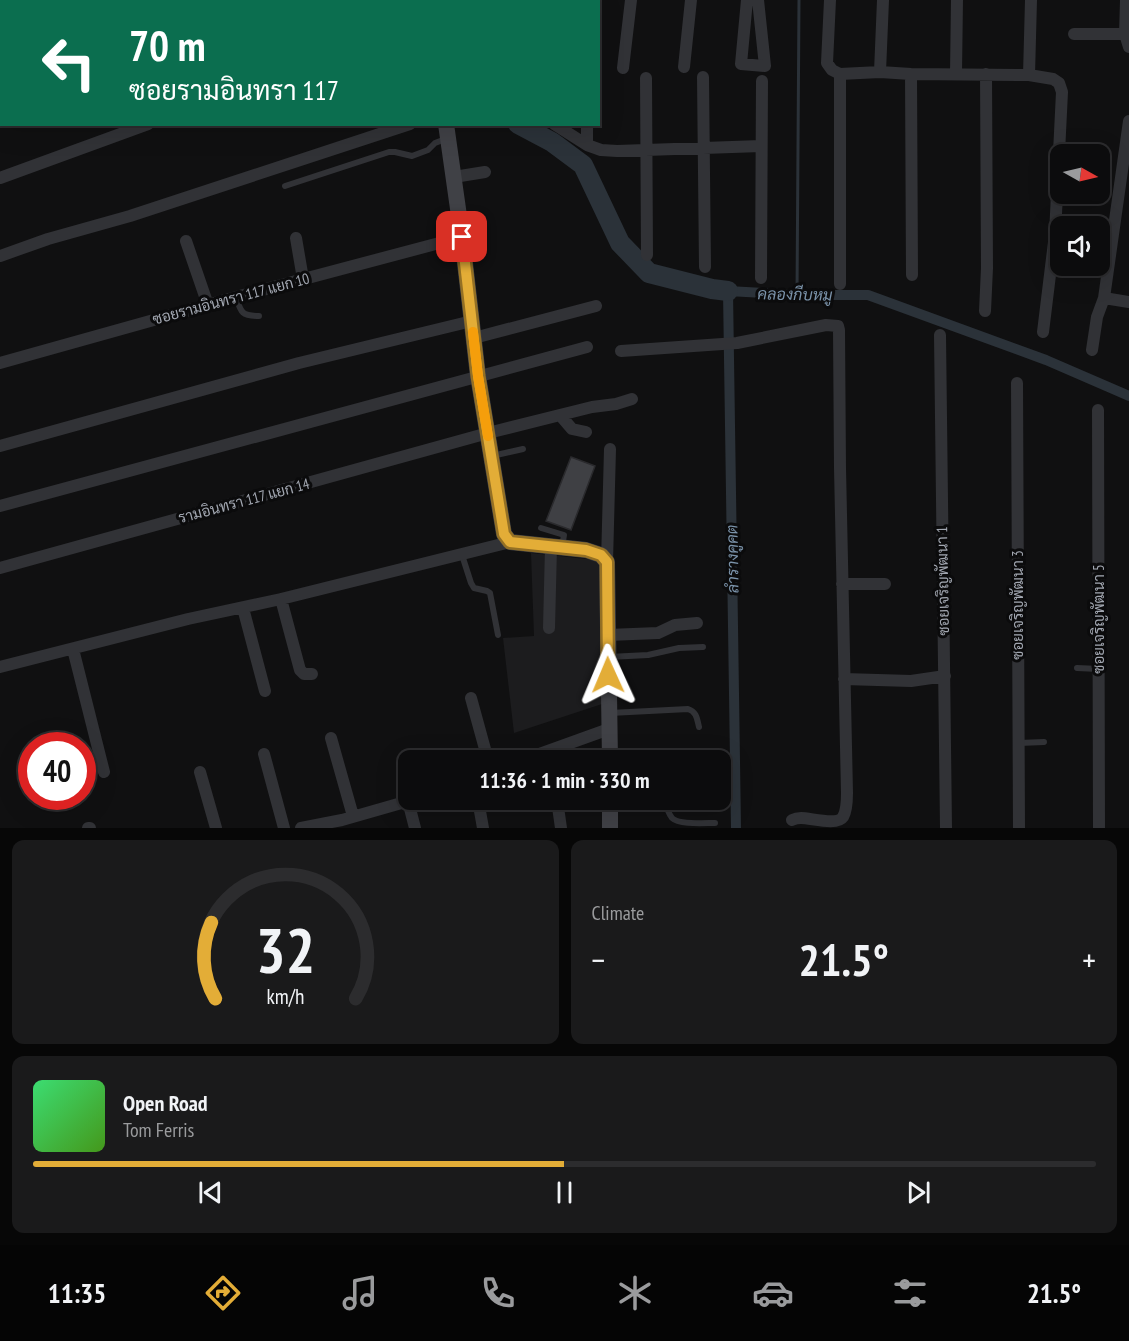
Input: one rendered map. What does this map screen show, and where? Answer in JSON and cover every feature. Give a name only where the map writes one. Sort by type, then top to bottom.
[{"type":"street","points":[[623,68],[631,0]]},
{"type":"street","points":[[684,67],[691,0]]},
{"type":"street","points":[[747,0],[741,64],[765,66],[758,0]]},
{"type":"street","points":[[830,0],[827,63],[832,70],[840,74],[880,72],[1029,75],[1053,79],[1059,83],[1062,92],[1055,234],[1043,332]]},
{"type":"street","points":[[880,72],[883,0]]},
{"type":"street","points":[[956,74],[957,0]]},
{"type":"street","points":[[1029,75],[1031,0]]},
{"type":"street","points":[[1126,0],[1125,34],[1129,47]]},
{"type":"street","points":[[1074,34],[1125,34]]},
{"type":"street","points":[[840,74],[840,284]]},
{"type":"street","points":[[911,74],[912,275]]},
{"type":"street","points":[[985,311],[987,268],[986,74]]},
{"type":"street","points":[[703,77],[705,267]]},
{"type":"street","points":[[645,78],[647,255]]},
{"type":"street","points":[[761,278],[762,81]]},
{"type":"street","points":[[1092,350],[1097,317],[1104,298],[1129,121]]},
{"type":"street","points":[[0,178],[143,126]]},
{"type":"street","points":[[0,256],[404,126]]},
{"type":"street","points":[[557,126],[587,145],[601,150],[761,146]]},
{"type":"street","points":[[587,126],[587,145]]},
{"type":"street","points":[[447,131],[478,376],[504,534],[510,542]]},
{"type":"street","points":[[454,177],[485,172]]},
{"type":"street","name":"ซอยรามอินทรา 117 แยก 10","points":[[0,363],[462,237]]},
{"type":"street","points":[[296,238],[303,279]]},
{"type":"street","points":[[186,241],[208,305]]},
{"type":"street","points":[[1104,298],[1129,302]]},
{"type":"street","points":[[0,446],[299,363],[597,306]]},
{"type":"street","points":[[621,351],[737,343],[826,325],[838,326],[846,810],[840,820],[800,818],[792,820]]},
{"type":"street","name":"ซอยเจริญพัฒนา 1","points":[[940,334],[946,828]]},
{"type":"street","points":[[0,506],[587,346]]},
{"type":"street","name":"ซอยเจริญพัฒนา 3","points":[[1017,382],[1019,828]]},
{"type":"street","name":"รามอินทรา 117 แยก 14","points":[[0,568],[488,433],[632,399]]},
{"type":"street","name":"ซอยเจริญพัฒนา 5","points":[[1098,410],[1100,828]]},
{"type":"street","points":[[560,415],[572,429],[586,432]]},
{"type":"street","points":[[610,449],[607,562],[610,750]]},
{"type":"street","points":[[0,667],[188,619],[281,600],[510,542],[595,552],[607,562]]},
{"type":"street","points":[[549,628],[556,547]]},
{"type":"street","points":[[842,584],[885,584]]},
{"type":"street","points":[[281,600],[300,670],[304,674],[312,674]]},
{"type":"street","points":[[243,608],[265,691]]},
{"type":"street","points":[[608,635],[658,633],[675,626],[697,622]]},
{"type":"street","points":[[73,649],[104,772]]},
{"type":"street","points":[[844,679],[911,681],[945,676]]},
{"type":"street","points":[[471,698],[485,750]]},
{"type":"street","points":[[561,750],[609,721]]},
{"type":"street","points":[[331,738],[347,821]]},
{"type":"street","points":[[264,754],[284,828]]},
{"type":"street","points":[[200,772],[216,828]]},
{"type":"street","points":[[301,828],[347,821],[398,804]]},
{"type":"street","points":[[412,810],[415,828]]},
{"type":"street","points":[[480,810],[483,828]]},
{"type":"street","points":[[558,810],[561,828]]},
{"type":"street","points":[[610,810],[610,828]]},
{"type":"lane","points":[[285,186],[389,152],[412,156],[428,150],[447,131]]},
{"type":"lane","points":[[236,297],[244,314],[259,316]]},
{"type":"lane","points":[[492,456],[523,449]]},
{"type":"lane","points":[[541,528],[564,535],[556,547]]},
{"type":"lane","points":[[462,555],[474,588],[490,593],[498,635]]},
{"type":"lane","points":[[608,657],[648,656],[680,648],[704,647]]},
{"type":"lane","points":[[1077,668],[1099,669]]},
{"type":"lane","points":[[609,721],[688,709],[696,714],[699,727]]},
{"type":"lane","points":[[1019,743],[1044,742]]},
{"type":"lane","points":[[668,810],[672,818],[683,822],[715,823]]},
{"type":"shaded area","points":[[531,553],[596,560],[602,567],[602,704],[514,733],[503,638],[534,636]]},
{"type":"building","points":[[571,457],[595,466],[571,530],[546,521]]},
{"type":"waterway","points":[[797,295],[799,0]]},
{"type":"waterway","name":"คลองกีบหมู","points":[[522,126],[552,142],[583,165],[620,243],[649,273],[728,291]]},
{"type":"waterway","name":"ลำรางคูคต","points":[[736,828],[728,291],[797,295],[868,295],[1046,360],[1129,396]]},
{"type":"slow traffic","points":[[473,332],[488,436]]},
{"type":"route","points":[[462,237],[478,376],[504,534],[510,542],[595,552],[607,562],[608,675]]}]
